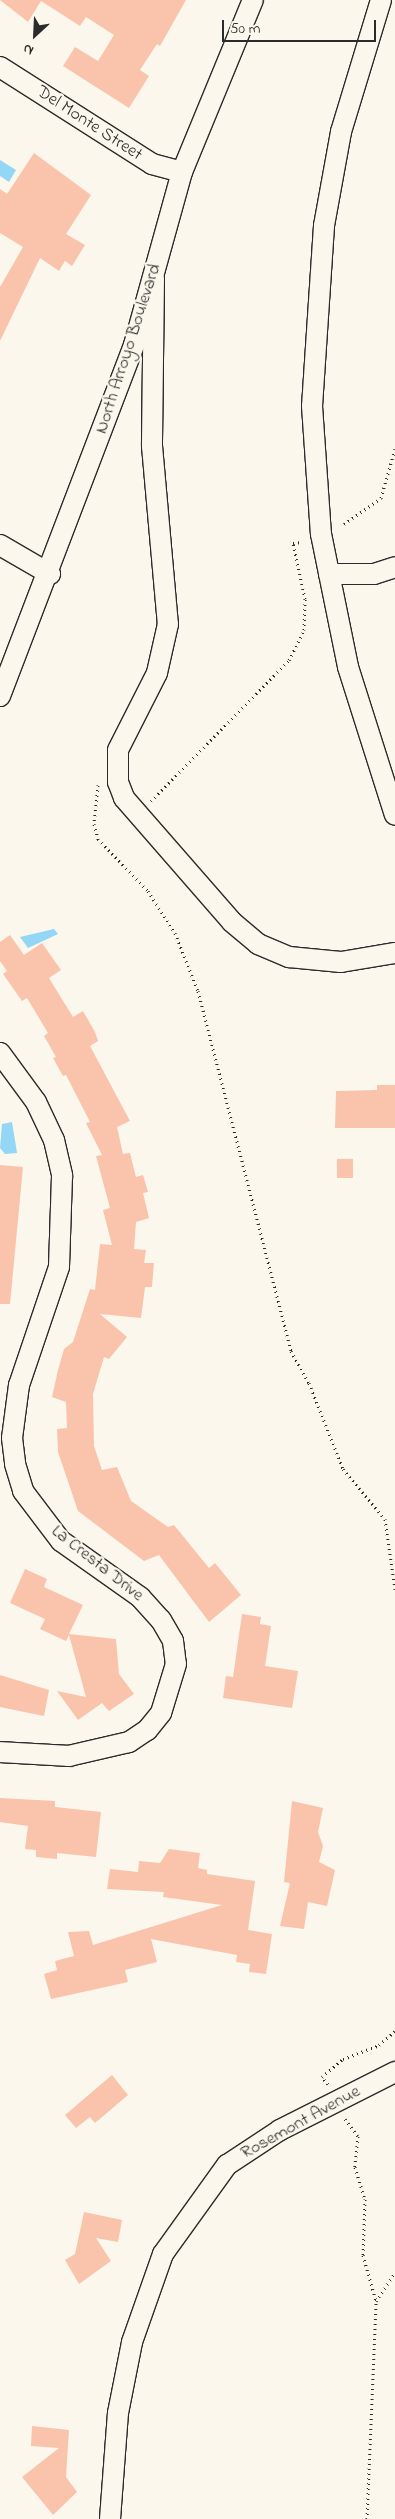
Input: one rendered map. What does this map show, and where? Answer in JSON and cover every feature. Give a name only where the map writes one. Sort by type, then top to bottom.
[{"type":"street","name":"North Arroyo Boulevard","points":[[0,696],[50,574],[154,278],[182,172],[253,0]]},
{"type":"street","points":[[381,0],[341,132],[318,277],[312,406],[321,534],[348,668],[395,815]]},
{"type":"street","name":"Del Monte Street","points":[[0,67],[152,164],[182,172]]},
{"type":"street","points":[[154,278],[152,446],[168,624],[157,673],[118,750],[116,772],[124,798],[232,922],[258,944],[289,957],[341,962],[395,953]]},
{"type":"street","points":[[0,545],[50,574]]},
{"type":"street","points":[[329,574],[374,574],[395,567]]},
{"type":"street","name":"La Cresta Drive","points":[[0,1053],[36,1102],[54,1140],[62,1176],[59,1267],[17,1394],[12,1438],[15,1464],[23,1491],[62,1541],[140,1597],[162,1620],[173,1641],[176,1664],[161,1713],[147,1730],[129,1742],[68,1756],[0,1752]]},
{"type":"street","name":"Rosemont Avenue","points":[[110,2519],[121,2395],[132,2342],[163,2254],[227,2165],[280,2130],[395,2072]]},
{"type":"path","points":[[344,524],[381,498],[395,449]]},
{"type":"path","points":[[139,814],[289,660],[304,630],[305,599],[293,544],[306,541]]},
{"type":"path","points":[[116,772],[103,776],[98,786],[94,824],[98,839],[148,892],[175,933],[215,1052],[291,1351],[309,1383],[343,1469],[385,1519],[395,1589]]},
{"type":"path","points":[[330,2086],[322,2077],[343,2059],[379,2046],[395,2031]]},
{"type":"path","points":[[344,2118],[358,2136],[355,2167],[365,2199],[363,2255],[376,2301],[367,2519]]},
{"type":"path","points":[[376,2301],[395,2273]]},
{"type":"water","points":[[0,160],[16,170],[9,182],[0,176]]},
{"type":"water","points":[[54,929],[58,934],[28,948],[20,937]]},
{"type":"water","points":[[12,1122],[17,1153],[5,1154],[0,1148],[2,1124]]},
{"type":"building","points":[[0,0],[186,0],[160,46],[157,44],[140,70],[149,76],[129,108],[63,66],[75,47],[98,61],[114,35],[86,17],[80,26],[41,1],[28,22]]},
{"type":"building","points":[[34,153],[91,195],[66,234],[85,245],[72,266],[65,261],[59,271],[40,258],[0,341],[0,287],[23,247],[0,233],[0,189],[7,194]]},
{"type":"building","points":[[10,935],[24,955],[42,943],[61,970],[49,978],[73,1017],[83,1011],[95,1032],[98,1041],[90,1046],[130,1121],[117,1127],[123,1154],[130,1153],[136,1177],[143,1175],[148,1192],[143,1193],[149,1218],[136,1222],[134,1249],[146,1250],[144,1263],[154,1263],[152,1287],[145,1287],[141,1318],[100,1314],[127,1337],[109,1359],[104,1357],[93,1394],[94,1446],[102,1470],[117,1467],[131,1501],[168,1527],[174,1525],[209,1568],[215,1563],[241,1595],[209,1622],[159,1555],[144,1561],[78,1511],[58,1452],[57,1429],[67,1428],[66,1402],[52,1397],[64,1349],[73,1342],[90,1289],[95,1290],[100,1244],[112,1245],[103,1210],[110,1208],[96,1156],[102,1155],[86,1123],[90,1122],[66,1075],[63,1076],[53,1058],[56,1057],[44,1036],[48,1033],[27,998],[22,1001],[3,974],[7,971],[0,961],[0,942]]},
{"type":"building","points":[[377,1085],[395,1085],[395,1128],[335,1128],[336,1091],[377,1090]]},
{"type":"building","points":[[337,1159],[353,1159],[353,1178],[337,1178]]},
{"type":"building","points":[[0,1165],[23,1167],[10,1304],[0,1304]]},
{"type":"building","points":[[25,1569],[47,1579],[44,1587],[83,1605],[69,1634],[116,1639],[119,1674],[134,1694],[109,1711],[102,1703],[78,1720],[57,1691],[86,1697],[69,1635],[66,1641],[40,1629],[45,1619],[10,1603]]},
{"type":"building","points":[[242,1614],[261,1617],[260,1624],[271,1626],[265,1666],[298,1671],[292,1708],[223,1698],[226,1676],[233,1677]]},
{"type":"building","points":[[0,1675],[49,1690],[44,1716],[0,1707]]},
{"type":"building","points":[[0,1798],[55,1801],[55,1807],[101,1812],[96,1857],[57,1853],[57,1859],[36,1857],[36,1850],[25,1849],[28,1826],[0,1822]]},
{"type":"building","points":[[292,1801],[323,1808],[318,1832],[323,1846],[319,1862],[335,1870],[327,1906],[308,1902],[304,1929],[280,1926],[290,1883],[284,1882]]},
{"type":"building","points":[[169,1849],[200,1853],[198,1868],[207,1870],[207,1874],[255,1881],[248,1930],[272,1934],[266,1974],[249,1972],[250,1964],[236,1962],[237,1955],[151,1939],[157,1962],[125,1970],[128,1982],[51,1999],[44,1974],[57,1970],[55,1961],[74,1956],[68,1932],[89,1931],[93,1945],[222,1905],[163,1897],[164,1892],[107,1889],[110,1869],[138,1872],[139,1861],[160,1863]]},
{"type":"building","points":[[112,2075],[128,2095],[95,2123],[90,2117],[76,2128],[65,2115]]},
{"type":"building","points":[[84,2212],[122,2220],[118,2242],[96,2238],[111,2261],[79,2284],[65,2260],[75,2254]]},
{"type":"building","points":[[32,2426],[69,2430],[66,2477],[77,2492],[53,2515],[22,2477],[59,2448],[31,2446]]}]
